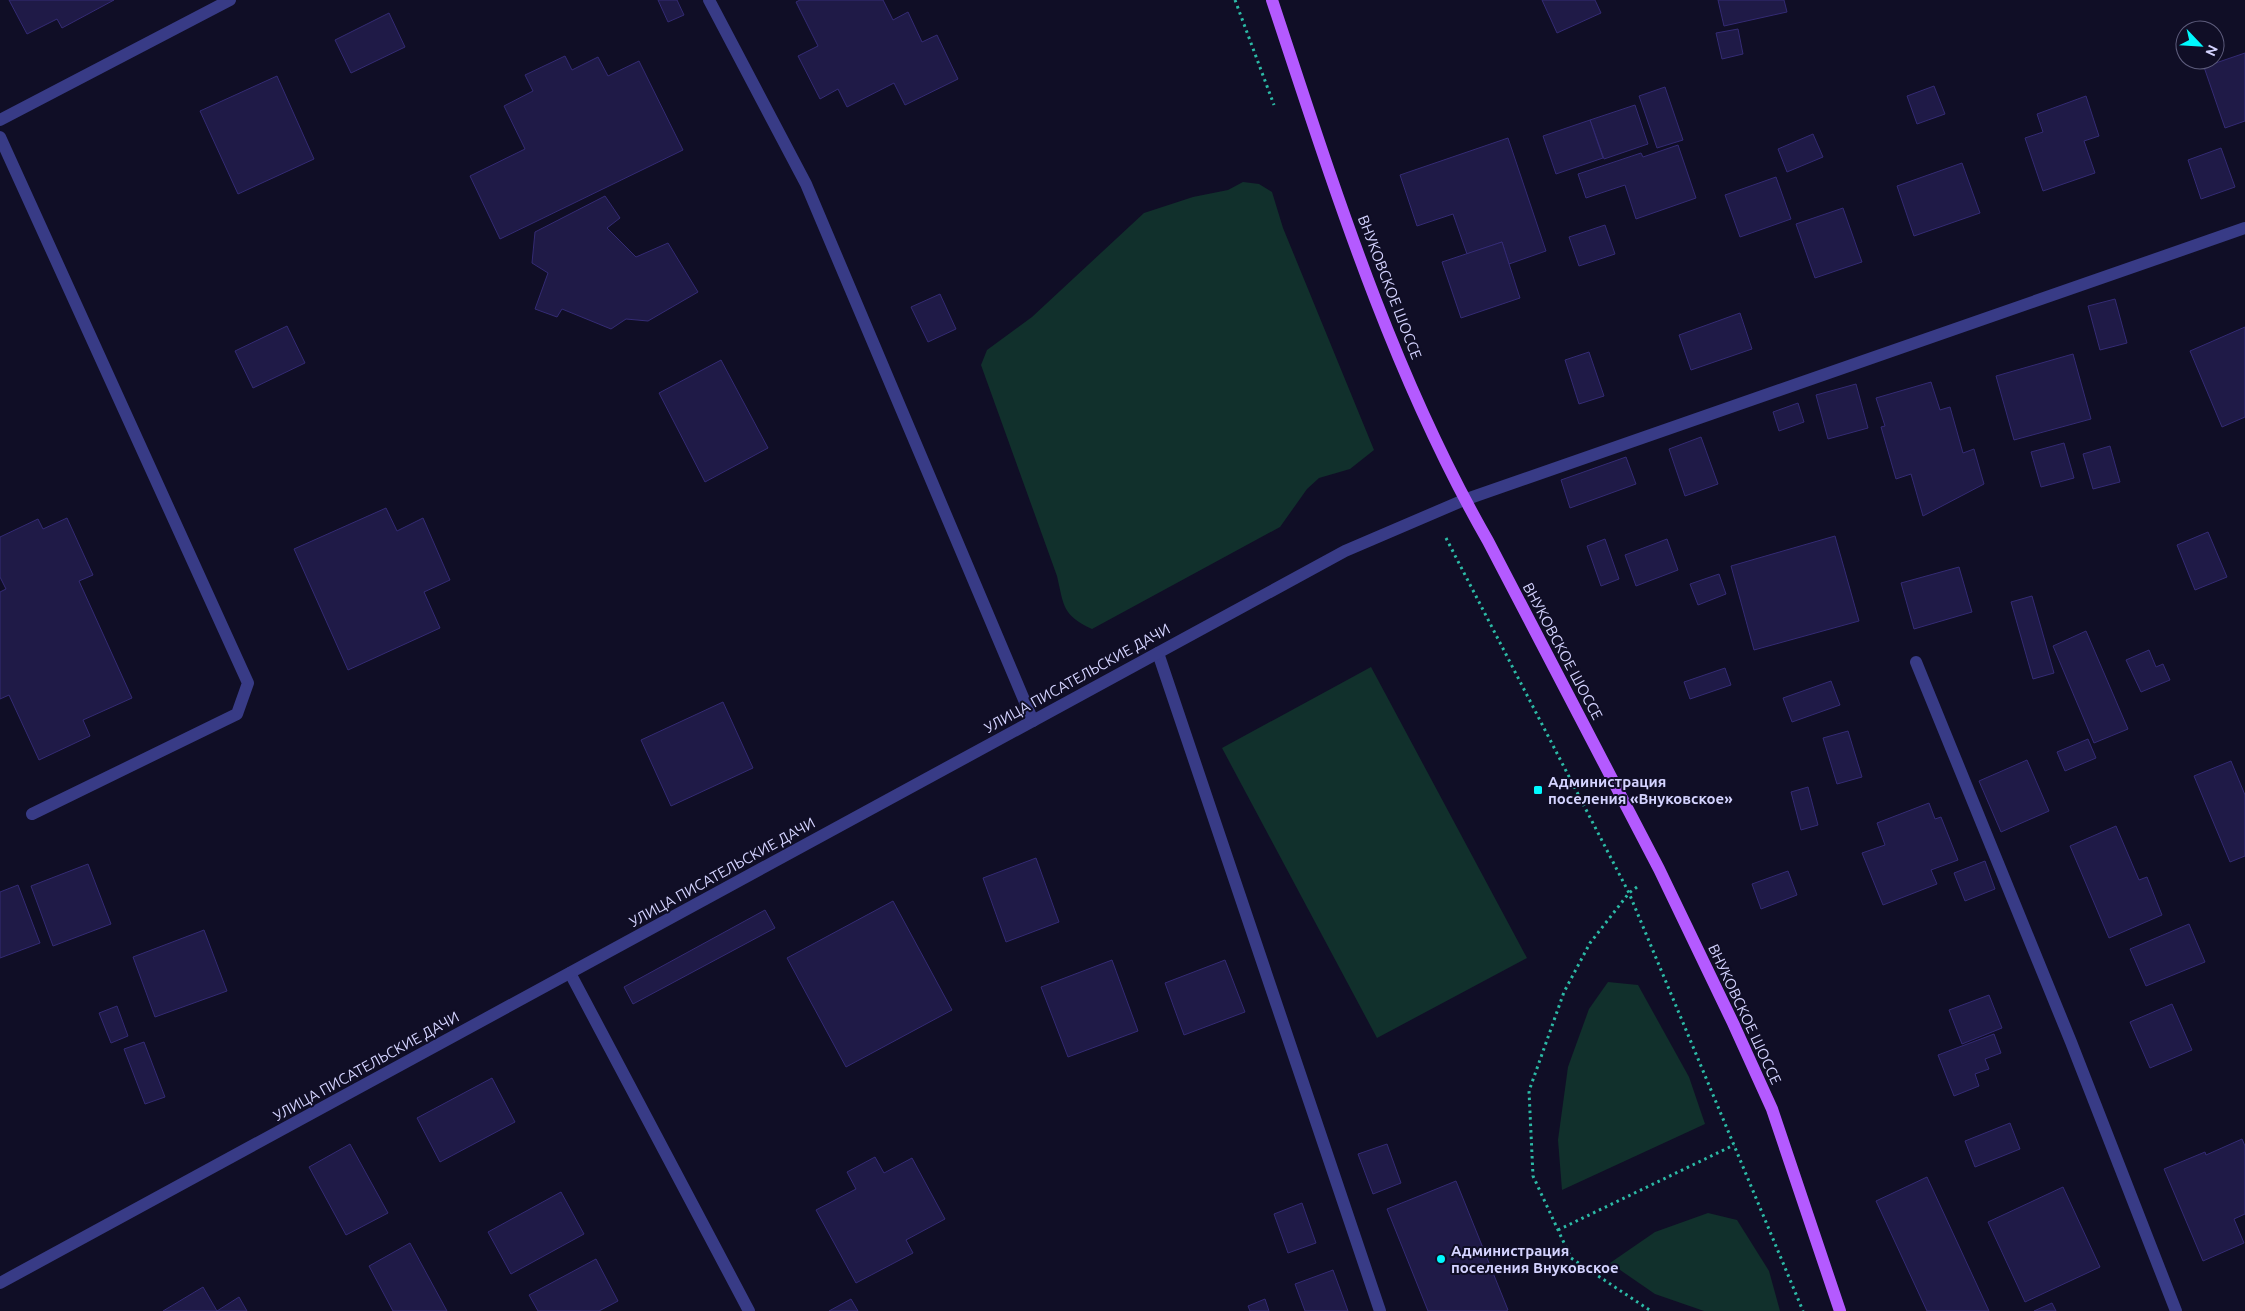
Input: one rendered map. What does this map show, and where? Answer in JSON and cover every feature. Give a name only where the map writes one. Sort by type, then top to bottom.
[{"type":"main road","name":"ВНУКОВСКОЕ ШОССЕ","points":[[1272,0],[1322,149],[1383,318],[1464,500],[1659,869],[1733,1023],[1772,1109],[1840,1311]]},
{"type":"street","points":[[0,120],[230,0]]},
{"type":"street","points":[[709,0],[806,184],[1033,721]]},
{"type":"street","points":[[0,137],[248,683],[237,714],[32,814]]},
{"type":"street","name":"УЛИЦА ПИСАТЕЛЬСКИЕ ДАЧИ","points":[[0,1283],[1345,551],[1464,500],[2245,228]]},
{"type":"street","points":[[1158,653],[1380,1311]]},
{"type":"street","points":[[1916,662],[2071,1042],[2176,1311]]},
{"type":"street","points":[[570,973],[749,1311]]},
{"type":"path","points":[[1235,0],[1278,113]]},
{"type":"path","points":[[1434,512],[1630,893],[1803,1311]]},
{"type":"path","points":[[1652,1311],[1571,1258],[1533,1176],[1529,1091],[1564,992],[1590,943],[1630,893],[1659,869]]},
{"type":"path","points":[[1558,1230],[1734,1145]]},
{"type":"green space","points":[[1243,182],[1259,184],[1272,192],[1283,228],[1374,450],[1350,469],[1319,478],[1307,489],[1280,527],[1092,629],[1075,619],[1066,609],[1063,602],[1057,576],[981,365],[987,350],[1032,317],[1144,213],[1193,197],[1228,190]]},
{"type":"green space","points":[[1371,667],[1527,958],[1377,1038],[1222,748]]},
{"type":"green space","points":[[1608,982],[1638,985],[1689,1077],[1705,1124],[1562,1190],[1558,1140],[1568,1067],[1589,1009]]},
{"type":"green space","points":[[1708,1213],[1737,1220],[1769,1271],[1780,1311],[1704,1311],[1655,1294],[1610,1263],[1655,1232]]},
{"type":"building","points":[[9,0],[114,0],[62,28],[57,19],[27,34]]},
{"type":"building","points":[[658,0],[677,0],[684,15],[668,22]]},
{"type":"building","points":[[800,0],[883,0],[893,20],[908,12],[922,42],[937,35],[958,79],[905,105],[894,83],[847,107],[838,89],[820,99],[798,56],[818,46],[796,2]]},
{"type":"building","points":[[1542,0],[1595,0],[1601,13],[1557,33]]},
{"type":"building","points":[[1718,0],[1784,0],[1787,12],[1724,26]]},
{"type":"building","points":[[389,13],[405,47],[351,73],[335,40]]},
{"type":"building","points":[[1738,29],[1743,54],[1722,59],[1716,33]]},
{"type":"building","points":[[2245,53],[2245,121],[2225,128],[2205,70],[2225,70],[2225,60]]},
{"type":"building","points":[[565,56],[572,70],[598,57],[608,76],[639,61],[683,150],[500,239],[470,176],[525,149],[504,106],[533,91],[525,75]]},
{"type":"building","points":[[277,76],[314,159],[238,194],[200,111]]},
{"type":"building","points":[[1934,86],[1945,114],[1917,124],[1907,96]]},
{"type":"building","points":[[1665,87],[1683,140],[1657,148],[1639,96]]},
{"type":"building","points":[[2086,96],[2099,136],[2084,141],[2095,173],[2043,191],[2025,138],[2043,132],[2037,114]]},
{"type":"building","points":[[1635,105],[1648,144],[1604,159],[1590,120]]},
{"type":"building","points":[[1590,120],[1603,158],[1556,174],[1543,136]]},
{"type":"building","points":[[1813,134],[1823,157],[1787,172],[1778,149]]},
{"type":"building","points":[[1508,138],[1546,251],[1509,264],[1502,242],[1467,254],[1453,214],[1417,226],[1400,175]]},
{"type":"building","points":[[1678,145],[1696,198],[1636,219],[1625,185],[1586,198],[1578,174],[1641,153],[1643,157]]},
{"type":"building","points":[[2221,148],[2235,187],[2201,199],[2188,160]]},
{"type":"building","points":[[1962,163],[1980,213],[1914,236],[1897,186]]},
{"type":"building","points":[[1776,177],[1791,219],[1740,237],[1725,195]]},
{"type":"building","points":[[605,196],[620,218],[607,228],[636,257],[668,243],[698,292],[648,321],[626,319],[611,329],[562,309],[557,317],[535,309],[548,273],[532,263],[535,232]]},
{"type":"building","points":[[1843,208],[1862,262],[1815,278],[1796,224]]},
{"type":"building","points":[[1605,225],[1615,254],[1579,266],[1569,237]]},
{"type":"building","points":[[1502,242],[1520,298],[1461,318],[1442,262]]},
{"type":"building","points":[[940,294],[956,329],[928,342],[911,307]]},
{"type":"building","points":[[2115,299],[2127,343],[2100,350],[2088,306]]},
{"type":"building","points":[[1740,313],[1752,349],[1691,370],[1679,335]]},
{"type":"building","points":[[287,326],[305,363],[253,388],[235,351]]},
{"type":"building","points":[[2245,327],[2245,417],[2222,427],[2190,351]]},
{"type":"building","points":[[1589,352],[1604,396],[1579,404],[1565,360]]},
{"type":"building","points":[[2073,354],[2091,419],[2014,440],[1996,376]]},
{"type":"building","points":[[721,360],[768,448],[705,482],[659,393]]},
{"type":"building","points":[[1931,382],[1940,410],[1950,407],[1963,453],[1974,449],[1984,484],[1923,516],[1911,474],[1896,479],[1881,427],[1885,426],[1876,398]]},
{"type":"building","points":[[1856,384],[1868,428],[1828,439],[1816,395]]},
{"type":"building","points":[[1798,403],[1804,422],[1779,431],[1773,412]]},
{"type":"building","points":[[1701,437],[1718,484],[1685,496],[1669,449]]},
{"type":"building","points":[[2064,443],[2074,478],[2041,487],[2031,452]]},
{"type":"building","points":[[2110,446],[2120,482],[2093,489],[2083,454]]},
{"type":"building","points":[[1626,457],[1636,484],[1570,508],[1561,480]]},
{"type":"building","points":[[386,508],[397,531],[423,518],[450,580],[424,592],[440,628],[348,670],[294,549]]},
{"type":"building","points":[[67,518],[93,575],[79,581],[132,698],[83,720],[90,736],[39,760],[9,695],[0,699],[0,592],[6,589],[0,577],[0,537],[38,519],[43,529]]},
{"type":"building","points":[[2208,532],[2227,577],[2195,590],[2177,545]]},
{"type":"building","points":[[1835,536],[1859,621],[1754,650],[1731,566]]},
{"type":"building","points":[[1605,539],[1619,579],[1601,586],[1587,546]]},
{"type":"building","points":[[1667,539],[1678,570],[1636,586],[1625,555]]},
{"type":"building","points":[[1959,567],[1972,612],[1914,629],[1901,583]]},
{"type":"building","points":[[1719,574],[1726,594],[1698,605],[1690,584]]},
{"type":"building","points":[[2032,596],[2054,673],[2033,679],[2011,602]]},
{"type":"building","points":[[2086,631],[2128,729],[2094,743],[2053,646]]},
{"type":"building","points":[[2149,650],[2156,667],[2163,664],[2170,680],[2141,692],[2126,660]]},
{"type":"building","points":[[1725,668],[1731,685],[1690,699],[1684,682]]},
{"type":"building","points":[[1831,681],[1840,705],[1792,722],[1783,698]]},
{"type":"building","points":[[723,702],[753,768],[671,806],[641,740]]},
{"type":"building","points":[[1848,731],[1862,777],[1837,784],[1823,738]]},
{"type":"building","points":[[2088,739],[2096,758],[2065,771],[2057,752]]},
{"type":"building","points":[[2027,760],[2049,811],[2001,832],[1979,781]]},
{"type":"building","points":[[2231,761],[2245,795],[2245,856],[2230,862],[2194,776]]},
{"type":"building","points":[[1808,787],[1818,825],[1801,830],[1791,792]]},
{"type":"building","points":[[1929,803],[1935,819],[1941,817],[1958,860],[1931,870],[1937,884],[1883,905],[1862,853],[1885,845],[1877,823]]},
{"type":"building","points":[[2116,826],[2139,880],[2147,877],[2162,915],[2109,938],[2070,846]]},
{"type":"building","points":[[1036,858],[1059,922],[1006,942],[983,878]]},
{"type":"building","points":[[1985,861],[1995,889],[1965,901],[1954,873]]},
{"type":"building","points":[[88,864],[111,924],[53,946],[31,886]]},
{"type":"building","points":[[1788,871],[1797,895],[1761,909],[1752,884]]},
{"type":"building","points":[[18,885],[40,943],[0,958],[0,892]]},
{"type":"building","points":[[893,901],[952,1010],[846,1067],[787,958]]},
{"type":"building","points":[[765,910],[775,928],[633,1004],[624,987]]},
{"type":"building","points":[[2189,924],[2205,962],[2146,986],[2130,949]]},
{"type":"building","points":[[204,930],[227,991],[155,1017],[133,957]]},
{"type":"building","points":[[1112,960],[1138,1031],[1068,1057],[1041,987]]},
{"type":"building","points":[[1225,960],[1245,1012],[1184,1035],[1165,983]]},
{"type":"building","points":[[1989,995],[2002,1028],[1962,1044],[1949,1010]]},
{"type":"building","points":[[2172,1004],[2192,1050],[2150,1068],[2130,1022]]},
{"type":"building","points":[[117,1006],[128,1036],[111,1043],[99,1013]]},
{"type":"building","points":[[1994,1034],[2001,1053],[1985,1059],[1989,1069],[1975,1074],[1979,1086],[1954,1096],[1938,1055]]},
{"type":"building","points":[[144,1042],[165,1097],[145,1104],[124,1049]]},
{"type":"building","points":[[492,1078],[515,1122],[440,1162],[417,1118]]},
{"type":"building","points":[[2010,1123],[2020,1149],[1975,1167],[1965,1141]]},
{"type":"building","points":[[2242,1139],[2245,1146],[2245,1214],[2234,1219],[2244,1243],[2203,1261],[2164,1169],[2205,1152],[2206,1155]]},
{"type":"building","points":[[350,1144],[388,1213],[346,1235],[309,1167]]},
{"type":"building","points":[[1387,1144],[1401,1183],[1373,1194],[1358,1154]]},
{"type":"building","points":[[875,1157],[884,1173],[912,1158],[945,1219],[906,1240],[913,1253],[856,1283],[816,1210],[856,1189],[847,1172]]},
{"type":"building","points":[[1927,1177],[1989,1311],[1927,1311],[1876,1201]]},
{"type":"building","points":[[1456,1181],[1508,1310],[1506,1311],[1428,1311],[1387,1209]]},
{"type":"building","points":[[2063,1187],[2100,1267],[2025,1302],[1988,1222]]},
{"type":"building","points":[[561,1192],[584,1234],[511,1274],[488,1232]]},
{"type":"building","points":[[1302,1203],[1316,1243],[1288,1253],[1274,1214]]},
{"type":"building","points":[[410,1243],[447,1311],[393,1311],[369,1266]]},
{"type":"building","points":[[596,1259],[618,1301],[599,1311],[538,1311],[529,1295]]},
{"type":"building","points":[[1333,1270],[1348,1311],[1305,1311],[1295,1284]]},
{"type":"building","points":[[203,1287],[217,1311],[163,1311]]},
{"type":"building","points":[[239,1297],[247,1311],[217,1311]]},
{"type":"building","points":[[851,1299],[858,1311],[829,1311]]},
{"type":"building","points":[[1265,1299],[1269,1311],[1250,1311],[1248,1306]]},
{"type":"building","points":[[2052,1303],[2056,1311],[2034,1311]]},
{"type":"place","name":"Администрация поселения «Внуковское»","points":[[1538,790]]},
{"type":"place","name":"Администрация поселения Внуковское","points":[[1441,1259]]}]
